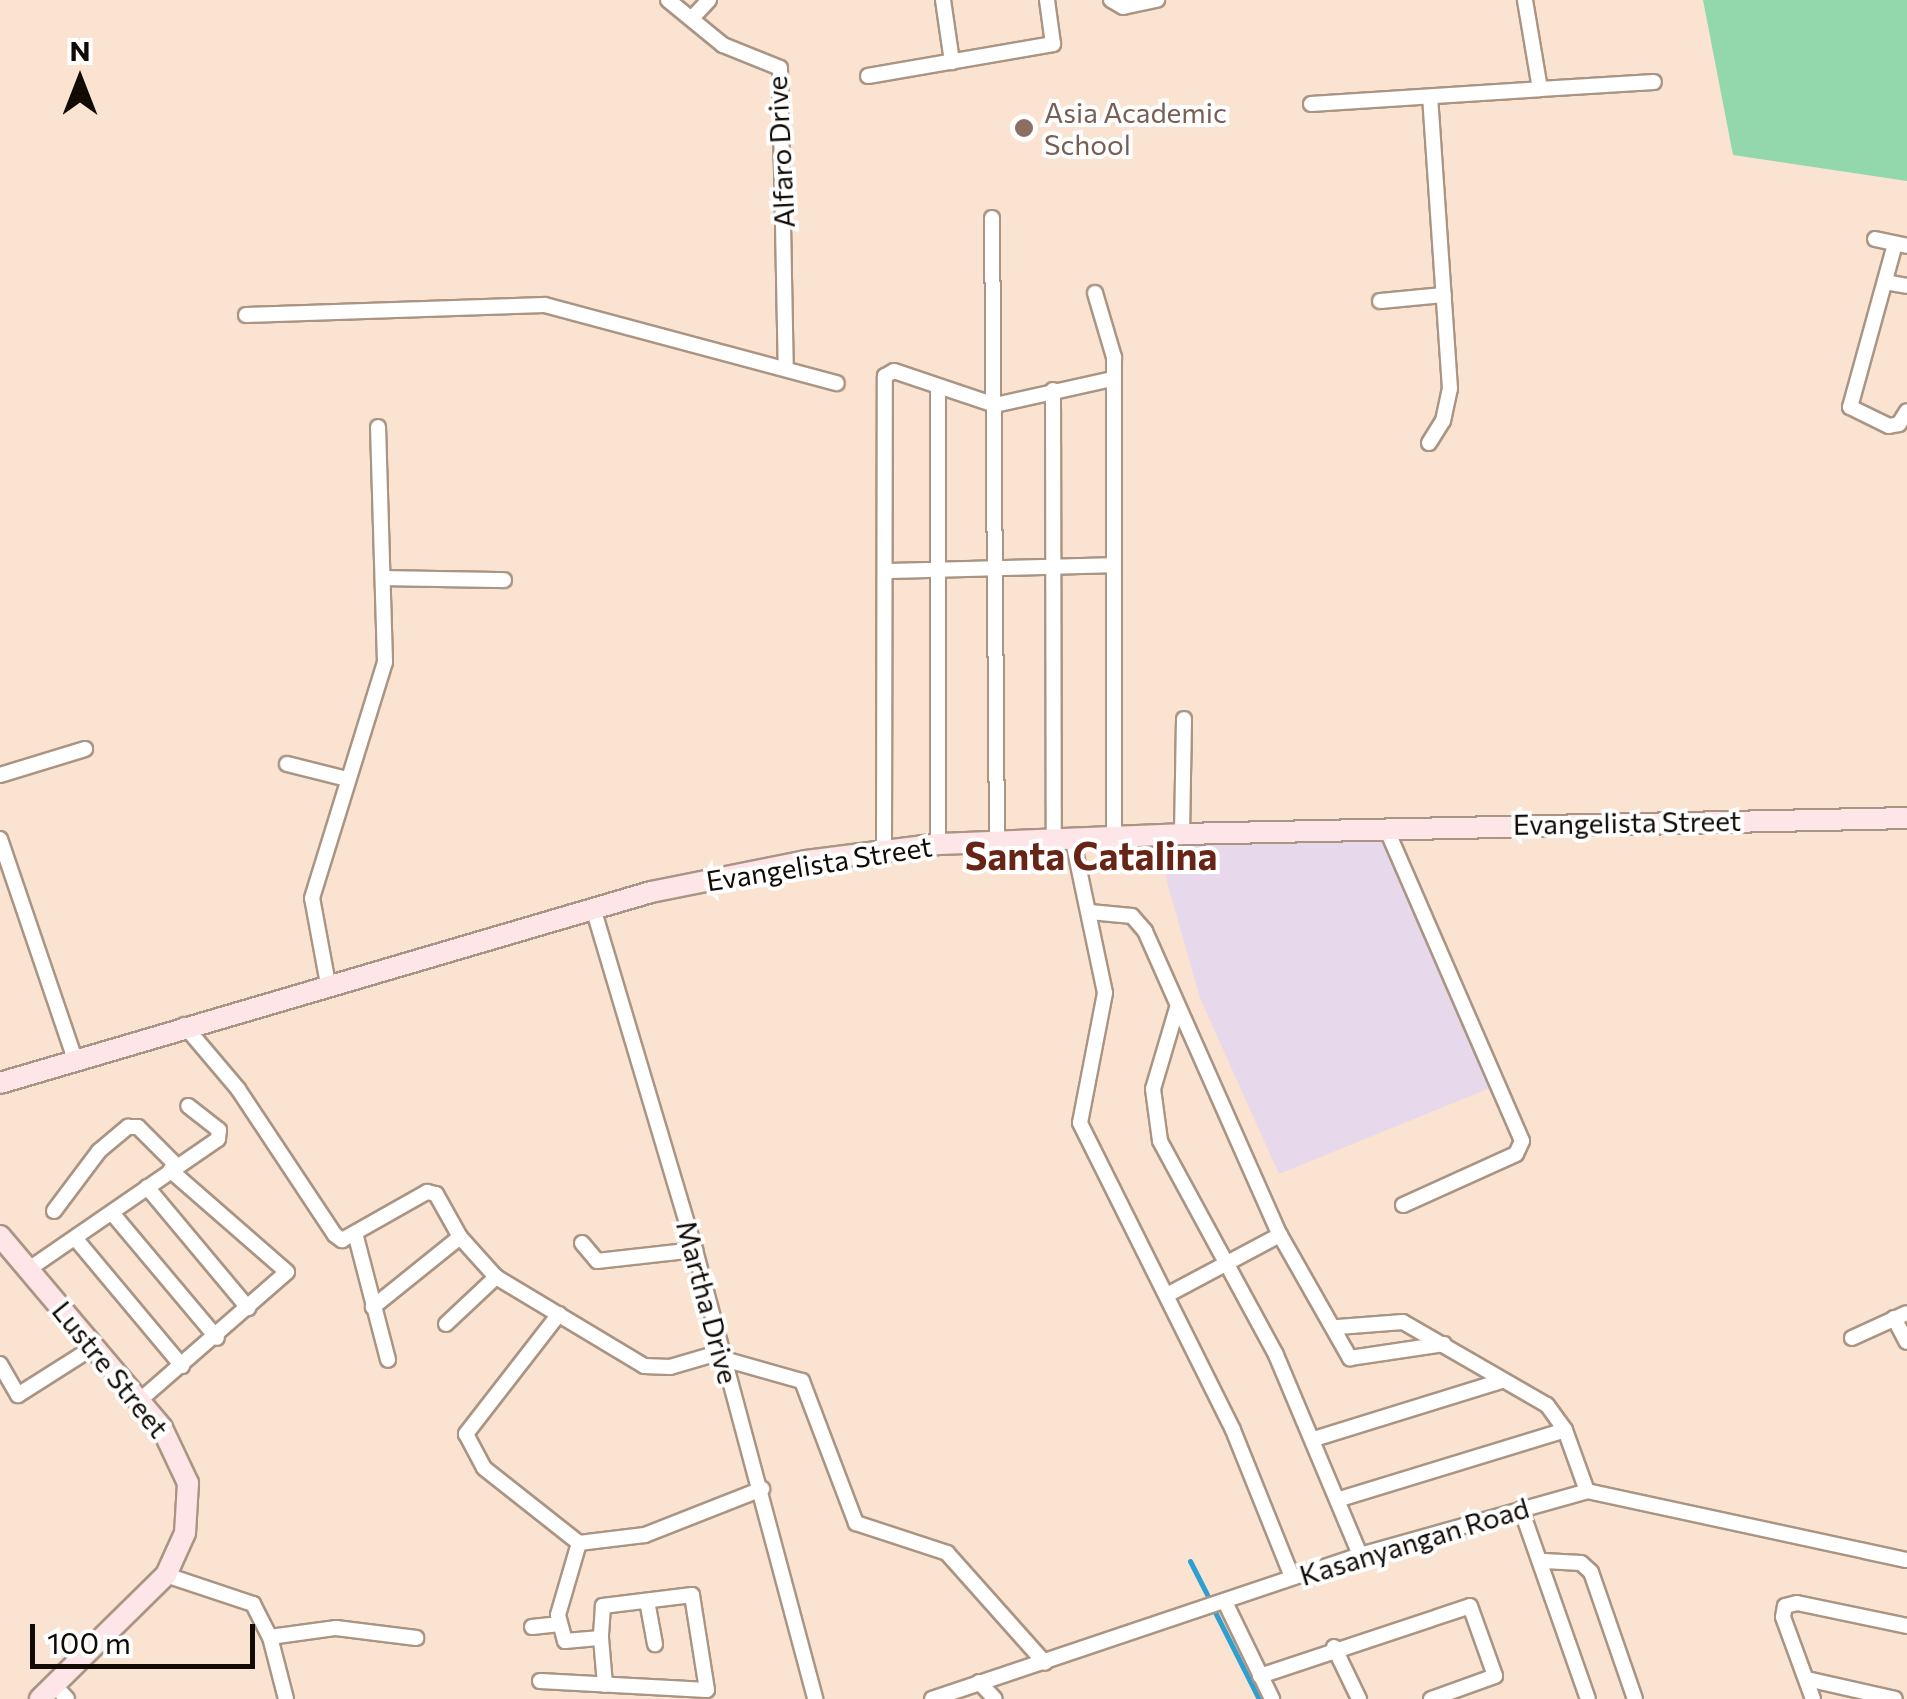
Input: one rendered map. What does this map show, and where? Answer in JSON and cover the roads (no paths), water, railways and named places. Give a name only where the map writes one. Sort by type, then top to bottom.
[{"type":"main road","name":"Evangelista Street","points":[[0,1082],[593,908],[744,871],[938,844],[1386,828],[1907,818]]},
{"type":"main road","name":"Lustre Street","points":[[0,1236],[174,1446],[188,1483],[186,1533],[166,1575],[54,1695]]},
{"type":"street","name":"Alfaro Drive","points":[[668,0],[694,16],[723,45],[780,68],[786,368]]},
{"type":"street","points":[[694,16],[709,0]]},
{"type":"street","points":[[943,0],[952,62]]},
{"type":"street","points":[[868,76],[1053,44],[1048,0]]},
{"type":"street","points":[[1111,0],[1123,7],[1156,0]]},
{"type":"street","points":[[1525,0],[1540,89]]},
{"type":"street","points":[[1310,104],[1654,82]]},
{"type":"street","points":[[1429,443],[1443,421],[1450,389],[1430,98]]},
{"type":"street","points":[[992,218],[997,843]]},
{"type":"street","points":[[1875,240],[1901,245],[1885,282],[1850,407],[1889,426],[1898,424],[1907,410]]},
{"type":"street","points":[[1885,282],[1907,286]]},
{"type":"street","points":[[1095,293],[1110,338],[1112,379],[1114,839]]},
{"type":"street","points":[[1380,300],[1444,295]]},
{"type":"street","points":[[246,316],[545,306],[838,383]]},
{"type":"street","points":[[884,852],[885,376],[894,371],[938,390],[996,406],[1112,379]]},
{"type":"street","points":[[938,390],[938,844]]},
{"type":"street","points":[[1053,390],[1051,566],[1064,841],[1090,912],[1105,993],[1080,1123],[1233,1430],[1292,1577]]},
{"type":"street","points":[[328,984],[312,898],[385,662],[387,578],[378,427]]},
{"type":"street","points":[[887,571],[1113,565]]},
{"type":"street","points":[[387,578],[504,580]]},
{"type":"street","points":[[1182,834],[1184,718]]},
{"type":"street","points":[[0,775],[85,749]]},
{"type":"street","points":[[287,764],[347,779]]},
{"type":"street","points":[[1386,828],[1522,1141],[1516,1154],[1402,1205]]},
{"type":"street","points":[[0,839],[75,1059]]},
{"type":"street","name":"Martha Drive","points":[[593,908],[695,1250],[719,1356],[762,1488],[815,1699]]},
{"type":"street","points":[[1090,912],[1138,920],[1280,1235],[1355,1361],[1444,1344]]},
{"type":"street","points":[[1177,1008],[1152,1116],[1224,1264],[1276,1355],[1340,1499],[1360,1555]]},
{"type":"street","points":[[184,1025],[238,1088],[335,1236],[342,1240],[427,1192],[436,1194],[460,1238],[496,1276],[644,1366],[670,1367],[719,1356],[802,1381],[856,1523],[947,1553],[1045,1662]]},
{"type":"street","points":[[30,1269],[220,1135],[188,1106]]},
{"type":"street","points":[[54,1210],[99,1151],[128,1127],[138,1127],[173,1168],[284,1267],[285,1277],[138,1401]]},
{"type":"street","points":[[147,1187],[248,1308]]},
{"type":"street","points":[[112,1212],[216,1338]]},
{"type":"street","points":[[355,1233],[388,1360]]},
{"type":"street","points":[[1167,1295],[1280,1235]]},
{"type":"street","points":[[75,1238],[182,1366]]},
{"type":"street","points":[[373,1306],[460,1238]]},
{"type":"street","points":[[582,1243],[597,1261],[695,1250]]},
{"type":"street","points":[[446,1324],[496,1276]]},
{"type":"street","points":[[559,1314],[466,1434],[484,1468],[578,1543],[645,1535],[762,1488]]},
{"type":"street","points":[[1852,1338],[1901,1316],[1907,1342]]},
{"type":"street","points":[[1338,1327],[1403,1322],[1547,1405],[1565,1430],[1587,1491]]},
{"type":"street","points":[[0,1364],[18,1395],[92,1348]]},
{"type":"street","points":[[1314,1439],[1502,1381]]},
{"type":"street","points":[[1340,1499],[1565,1430]]},
{"type":"street","name":"Kasanyangan Road","points":[[932,1699],[963,1694],[980,1682],[1360,1555],[1587,1491],[1907,1560]]},
{"type":"street","points":[[1521,1509],[1544,1561],[1588,1699]]},
{"type":"street","points":[[578,1543],[558,1607],[560,1624],[565,1641],[601,1638]]},
{"type":"street","points":[[1544,1561],[1581,1563],[1591,1572],[1635,1699]]},
{"type":"street","points":[[166,1575],[253,1604],[270,1636],[286,1699]]},
{"type":"street","points":[[540,1681],[606,1685],[707,1690],[692,1595],[603,1606],[601,1638],[606,1685]]},
{"type":"street","points":[[647,1601],[654,1644]]},
{"type":"street","points":[[1226,1602],[1272,1699]]},
{"type":"street","points":[[1813,1699],[1784,1618],[1789,1604],[1907,1626]]},
{"type":"street","points":[[1260,1676],[1334,1647],[1470,1606],[1495,1676],[1431,1699]]},
{"type":"street","points":[[532,1627],[560,1624]]},
{"type":"street","points":[[270,1636],[336,1628],[416,1638]]},
{"type":"street","points":[[1334,1647],[1359,1699]]},
{"type":"street","points":[[1807,1679],[1895,1699]]},
{"type":"street","points":[[980,1682],[995,1699]]},
{"type":"waterway","points":[[1190,1561],[1207,1595]]},
{"type":"waterway","points":[[1215,1612],[1259,1699]]},
{"type":"place","name":"Asia Academic School","points":[[1024,128]]},
{"type":"district","name":"Santa Catalina","points":[[1091,855]]}]
